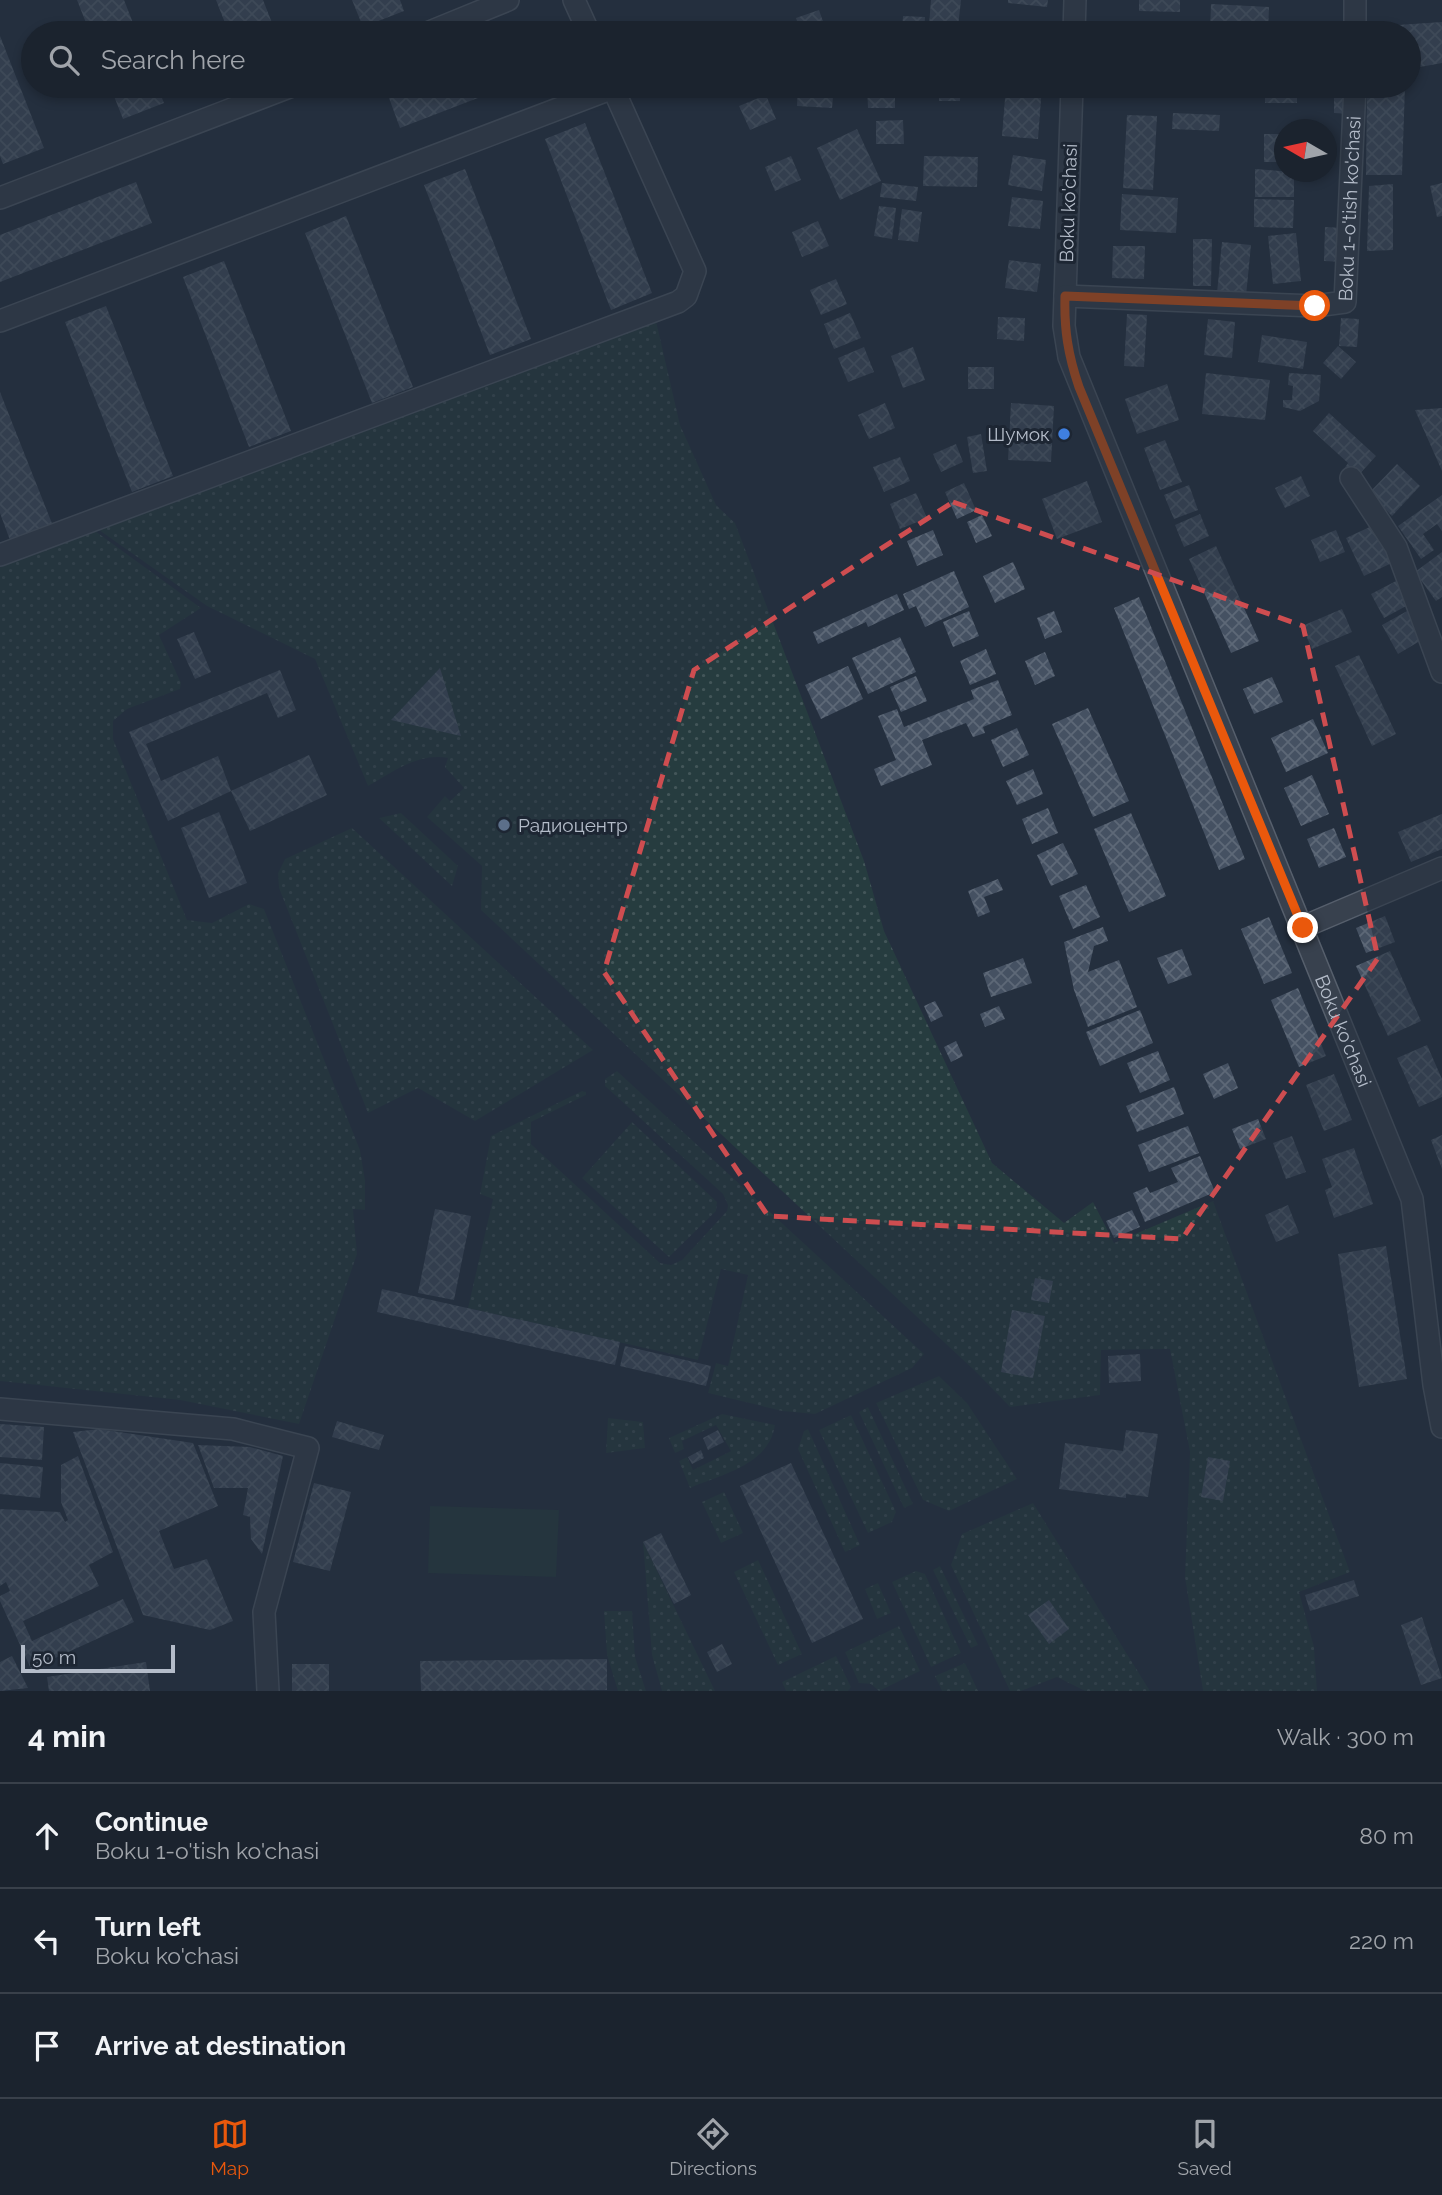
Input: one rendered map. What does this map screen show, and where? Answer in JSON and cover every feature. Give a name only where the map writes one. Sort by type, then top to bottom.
[{"type":"street","points":[[456,21],[508,0]]},
{"type":"street","points":[[574,0],[584,21]]},
{"type":"street","points":[[1074,21],[1075,0]]},
{"type":"street","points":[[1355,0],[1355,21]]},
{"type":"street","points":[[0,198],[261,98]]},
{"type":"street","points":[[0,321],[584,98]]},
{"type":"street","points":[[0,555],[678,302],[686,296],[695,271],[618,98]]},
{"type":"street","name":"Boku ko'chasi","points":[[1072,98],[1066,342],[1079,387],[1412,1199],[1434,1385],[1442,1427]]},
{"type":"street","name":"Boku 1-o'tish ko'chasi","points":[[1065,296],[1315,306],[1345,302],[1354,98]]},
{"type":"street","points":[[1351,478],[1396,547],[1442,672]]},
{"type":"street","points":[[1303,928],[1442,868]]},
{"type":"street","points":[[0,1409],[233,1429],[308,1448],[264,1612],[268,1691]]},
{"type":"highlighted area","points":[[953,502],[1303,626],[1378,958],[1182,1239],[768,1216],[604,972],[694,670]]},
{"type":"green space","points":[[656,321],[680,425],[716,505],[735,523],[864,861],[884,931],[992,1163],[1064,1223],[1093,1202],[1114,1243],[1213,1201],[1350,1572],[1299,1592],[1314,1647],[1317,1691],[1203,1691],[1185,1577],[1190,1452],[1170,1349],[1101,1350],[1100,1395],[1010,1407],[976,1372],[481,910],[482,866],[427,817],[445,796],[450,801],[464,788],[445,767],[448,758],[417,761],[368,786],[315,659],[207,606],[99,530]]},
{"type":"green space","points":[[95,531],[201,608],[159,635],[181,683],[180,689],[127,709],[113,721],[113,739],[187,920],[212,923],[249,904],[264,909],[360,1150],[365,1180],[365,1210],[353,1209],[357,1254],[299,1424],[180,1400],[0,1381],[0,566]]},
{"type":"green space","points":[[401,813],[458,866],[452,886],[379,818]]},
{"type":"green space","points":[[352,828],[593,1050],[475,1121],[418,1088],[368,1113],[279,888],[278,873],[285,859]]},
{"type":"green space","points":[[617,1071],[924,1354],[912,1368],[815,1414],[782,1411],[708,1393],[716,1363],[728,1366],[748,1275],[721,1269],[698,1360],[468,1308],[493,1199],[480,1194],[491,1136],[582,1091],[586,1092],[586,1095],[531,1122],[531,1144],[660,1263],[671,1265],[682,1260],[727,1211],[728,1205],[723,1194],[605,1086],[605,1079]]},
{"type":"green space","points":[[632,1122],[717,1202],[716,1211],[669,1257],[582,1178]]},
{"type":"green space","points":[[939,1376],[967,1403],[1017,1479],[949,1511],[923,1500],[876,1403]]},
{"type":"green space","points":[[868,1407],[913,1504],[904,1508],[859,1412]]},
{"type":"green space","points":[[722,1414],[775,1425],[771,1439],[764,1450],[743,1466],[690,1488],[679,1461],[687,1457],[693,1470],[731,1451],[716,1425],[682,1441],[684,1449],[675,1453],[669,1438]]},
{"type":"green space","points":[[851,1415],[896,1512],[892,1522],[868,1533],[819,1430]]},
{"type":"green space","points":[[608,1418],[643,1422],[645,1448],[606,1453]]},
{"type":"green space","points":[[808,1429],[860,1545],[845,1552],[798,1449],[804,1431]]},
{"type":"green space","points":[[724,1492],[743,1533],[721,1543],[702,1502]]},
{"type":"green space","points":[[1033,1503],[1150,1691],[1085,1691],[1057,1677],[1021,1691],[1010,1691],[951,1565],[962,1534]]},
{"type":"green space","points":[[430,1506],[559,1510],[556,1577],[428,1573]]},
{"type":"green space","points":[[643,1542],[715,1691],[662,1691],[652,1655]]},
{"type":"green space","points":[[758,1560],[802,1654],[778,1665],[734,1572]]},
{"type":"green space","points":[[940,1566],[978,1645],[971,1648],[933,1570]]},
{"type":"green space","points":[[916,1571],[925,1574],[961,1653],[931,1667],[892,1582]]},
{"type":"green space","points":[[878,1583],[891,1613],[877,1619],[865,1589]]},
{"type":"green space","points":[[604,1611],[632,1611],[635,1657],[646,1691],[618,1691],[607,1655]]},
{"type":"green space","points":[[899,1626],[920,1671],[879,1691],[871,1684],[859,1683],[845,1652]]},
{"type":"green space","points":[[836,1656],[851,1687],[848,1691],[786,1691],[782,1682]]},
{"type":"green space","points":[[965,1663],[978,1691],[942,1691],[935,1676]]},
{"type":"building","points":[[77,0],[124,0],[132,21],[85,21]]},
{"type":"building","points":[[216,0],[263,0],[271,21],[224,21]]},
{"type":"building","points":[[352,0],[400,0],[404,11],[378,21],[361,21]]},
{"type":"building","points":[[931,0],[961,0],[959,21],[929,21]]},
{"type":"building","points":[[1008,0],[1048,0],[1047,7],[1008,3]]},
{"type":"building","points":[[1139,0],[1180,0],[1180,12],[1139,11]]},
{"type":"building","points":[[1211,4],[1269,7],[1268,21],[1210,21]]},
{"type":"building","points":[[819,10],[823,21],[797,21],[796,18]]},
{"type":"building","points":[[903,16],[925,17],[925,21],[903,21]]},
{"type":"building","points":[[1442,22],[1442,63],[1421,67],[1421,23]]},
{"type":"building","points":[[0,36],[21,89],[21,98],[24,98],[44,148],[3,164],[0,156]]},
{"type":"building","points":[[115,98],[162,98],[164,103],[123,119]]},
{"type":"building","points":[[389,98],[478,98],[400,128]]},
{"type":"building","points":[[759,98],[767,98],[776,119],[750,130],[739,106]]},
{"type":"building","points":[[797,98],[833,98],[832,108],[797,106]]},
{"type":"building","points":[[868,98],[895,98],[895,108],[868,108]]},
{"type":"building","points":[[939,98],[960,98],[960,101],[939,101]]},
{"type":"building","points":[[1005,98],[1041,98],[1038,139],[1002,136]]},
{"type":"building","points":[[1265,98],[1297,98],[1297,103],[1265,103]]},
{"type":"building","points":[[1334,98],[1351,98],[1350,114],[1334,113]]},
{"type":"building","points":[[1367,98],[1405,98],[1402,175],[1366,175]]},
{"type":"building","points":[[1173,113],[1220,115],[1219,131],[1172,129]]},
{"type":"building","points":[[1127,115],[1157,116],[1153,190],[1123,188]]},
{"type":"building","points":[[903,120],[904,144],[876,144],[876,121]]},
{"type":"building","points":[[585,123],[652,293],[611,310],[545,139]]},
{"type":"building","points":[[857,129],[881,181],[840,200],[817,148]]},
{"type":"building","points":[[1264,134],[1274,134],[1274,162],[1264,162]]},
{"type":"building","points":[[1013,155],[1046,160],[1042,191],[1008,185]]},
{"type":"building","points":[[791,156],[801,180],[775,191],[765,167]]},
{"type":"building","points":[[924,156],[978,157],[977,187],[923,186]]},
{"type":"building","points":[[465,169],[531,339],[490,355],[424,185]]},
{"type":"building","points":[[1255,169],[1274,170],[1274,182],[1294,182],[1294,197],[1255,197]]},
{"type":"building","points":[[136,182],[152,223],[0,282],[0,235]]},
{"type":"building","points":[[882,183],[918,187],[916,201],[880,197]]},
{"type":"building","points":[[1442,183],[1442,216],[1437,217],[1430,186]]},
{"type":"building","points":[[1393,184],[1393,250],[1367,251],[1369,186]]},
{"type":"building","points":[[1122,194],[1178,198],[1176,233],[1120,230]]},
{"type":"building","points":[[1012,197],[1043,201],[1040,229],[1008,226]]},
{"type":"building","points":[[1254,199],[1294,200],[1293,228],[1254,227]]},
{"type":"building","points":[[879,206],[896,208],[892,239],[874,236]]},
{"type":"building","points":[[902,209],[922,212],[918,242],[898,240]]},
{"type":"building","points":[[346,216],[413,387],[372,403],[305,233]]},
{"type":"building","points":[[818,221],[829,246],[802,257],[792,232]]},
{"type":"building","points":[[1325,227],[1344,228],[1343,262],[1324,261]]},
{"type":"building","points":[[1296,233],[1301,281],[1273,284],[1268,236]]},
{"type":"building","points":[[1193,239],[1212,239],[1211,286],[1193,286]]},
{"type":"building","points":[[1222,242],[1251,245],[1246,296],[1217,293]]},
{"type":"building","points":[[1113,246],[1145,246],[1144,279],[1112,278]]},
{"type":"building","points":[[1009,260],[1041,264],[1037,292],[1005,288]]},
{"type":"building","points":[[224,261],[291,431],[249,447],[183,277]]},
{"type":"building","points":[[836,279],[847,304],[821,315],[810,290]]},
{"type":"building","points":[[106,306],[173,476],[132,492],[65,322]]},
{"type":"building","points":[[850,313],[861,338],[834,349],[824,324]]},
{"type":"building","points":[[1127,314],[1147,315],[1144,367],[1124,366]]},
{"type":"building","points":[[998,317],[1025,318],[1024,341],[997,339]]},
{"type":"building","points":[[1341,318],[1359,319],[1357,347],[1339,346]]},
{"type":"building","points":[[1208,319],[1235,322],[1232,358],[1204,355]]},
{"type":"building","points":[[1262,335],[1307,342],[1303,369],[1258,362]]},
{"type":"building","points":[[1338,346],[1356,362],[1341,379],[1323,363]]},
{"type":"building","points":[[864,347],[874,372],[848,382],[838,358]]},
{"type":"building","points":[[913,347],[925,380],[903,388],[891,356]]},
{"type":"building","points":[[968,367],[994,367],[994,389],[968,389]]},
{"type":"building","points":[[1206,373],[1270,380],[1265,420],[1202,414]]},
{"type":"building","points":[[1289,373],[1321,375],[1319,401],[1300,411],[1283,407],[1283,400],[1292,400],[1293,386],[1288,385]]},
{"type":"building","points":[[1167,384],[1179,420],[1137,434],[1125,399]]},
{"type":"building","points":[[0,392],[53,526],[11,543],[0,513]]},
{"type":"building","points":[[885,403],[895,428],[869,439],[858,415]]},
{"type":"building","points":[[1011,403],[1054,406],[1051,462],[1008,460]]},
{"type":"building","points":[[1442,408],[1442,471],[1415,410]]},
{"type":"building","points":[[1329,413],[1376,456],[1355,479],[1344,469],[1348,463],[1313,431]]},
{"type":"building","points":[[981,434],[987,471],[973,473],[967,437]]},
{"type":"building","points":[[1165,440],[1182,482],[1160,490],[1144,448]]},
{"type":"building","points":[[956,444],[963,462],[941,472],[933,454]]},
{"type":"building","points":[[900,457],[910,481],[884,492],[873,467]]},
{"type":"building","points":[[1397,464],[1420,486],[1392,516],[1369,493]]},
{"type":"building","points":[[1301,476],[1310,496],[1285,508],[1275,488]]},
{"type":"building","points":[[1087,481],[1102,522],[1057,539],[1042,499]]},
{"type":"building","points":[[964,483],[976,510],[957,519],[945,492]]},
{"type":"building","points":[[1189,485],[1198,510],[1174,519],[1164,495]]},
{"type":"building","points":[[916,493],[927,518],[900,529],[890,504]]},
{"type":"building","points":[[1442,495],[1442,531],[1437,524],[1423,534],[1434,550],[1421,559],[1398,526]]},
{"type":"building","points":[[1200,514],[1209,536],[1184,547],[1175,525]]},
{"type":"building","points":[[982,515],[992,536],[976,543],[967,522]]},
{"type":"building","points":[[1374,525],[1392,563],[1364,576],[1346,538]]},
{"type":"building","points":[[933,530],[943,555],[917,566],[907,541]]},
{"type":"building","points":[[1336,530],[1345,552],[1320,562],[1311,540]]},
{"type":"building","points":[[1216,546],[1259,641],[1231,653],[1189,559]]},
{"type":"building","points":[[1442,552],[1442,597],[1436,601],[1415,572]]},
{"type":"building","points":[[1013,562],[1025,589],[995,603],[983,576]]},
{"type":"building","points":[[954,571],[969,607],[925,627],[916,606],[909,609],[903,594]]},
{"type":"building","points":[[1398,580],[1410,604],[1384,618],[1371,594]]},
{"type":"building","points":[[897,594],[904,610],[868,627],[866,622],[818,644],[813,632]]},
{"type":"building","points":[[1139,597],[1245,859],[1219,870],[1114,608]]},
{"type":"building","points":[[1342,609],[1352,632],[1312,649],[1302,626]]},
{"type":"building","points":[[1409,610],[1425,638],[1398,654],[1382,625]]},
{"type":"building","points":[[969,611],[979,636],[953,647],[943,622]]},
{"type":"building","points":[[1054,611],[1062,632],[1045,639],[1037,618]]},
{"type":"building","points":[[194,632],[211,672],[195,679],[177,639]]},
{"type":"building","points":[[900,637],[916,672],[868,694],[852,658]]},
{"type":"building","points":[[986,649],[996,674],[970,685],[960,661]]},
{"type":"building","points":[[1045,652],[1055,676],[1035,685],[1025,661]]},
{"type":"building","points":[[1359,655],[1396,734],[1372,746],[1335,666]]},
{"type":"building","points":[[848,666],[863,699],[821,719],[805,685]]},
{"type":"building","points":[[440,668],[461,736],[391,720]]},
{"type":"building","points":[[280,670],[296,710],[278,718],[267,693],[146,744],[161,781],[218,756],[231,791],[168,821],[129,732]]},
{"type":"building","points":[[916,676],[927,701],[901,712],[890,687]]},
{"type":"building","points":[[1272,677],[1283,702],[1254,714],[1243,689]]},
{"type":"building","points":[[998,680],[1012,715],[983,727],[985,733],[973,737],[966,723],[922,740],[932,765],[881,786],[874,769],[896,760],[878,716],[897,709],[904,727],[974,699],[971,690]]},
{"type":"building","points":[[1088,708],[1129,801],[1093,817],[1052,724]]},
{"type":"building","points":[[1313,719],[1328,753],[1286,772],[1271,738]]},
{"type":"building","points":[[1017,728],[1029,755],[1003,767],[991,740]]},
{"type":"building","points":[[309,755],[327,795],[250,831],[231,791]]},
{"type":"building","points":[[1033,769],[1043,794],[1017,805],[1006,781]]},
{"type":"building","points":[[1312,775],[1329,814],[1301,826],[1284,788]]},
{"type":"building","points":[[1048,808],[1058,833],[1032,844],[1022,819]]},
{"type":"building","points":[[219,812],[247,883],[209,898],[181,828]]},
{"type":"building","points":[[1131,813],[1166,896],[1129,912],[1094,829]]},
{"type":"building","points":[[1442,814],[1442,849],[1411,862],[1398,832]]},
{"type":"building","points":[[1334,828],[1346,857],[1319,868],[1307,839]]},
{"type":"building","points":[[1063,843],[1078,874],[1051,886],[1037,855]]},
{"type":"building","points":[[998,879],[1003,890],[984,897],[990,912],[978,917],[968,891]]},
{"type":"building","points":[[1086,885],[1100,917],[1073,929],[1059,896]]},
{"type":"building","points":[[1385,916],[1395,942],[1366,953],[1356,928]]},
{"type":"building","points":[[1269,917],[1292,973],[1264,984],[1241,929]]},
{"type":"building","points":[[1103,927],[1108,941],[1094,946],[1088,972],[1119,960],[1137,1007],[1088,1027],[1074,990],[1064,942]]},
{"type":"building","points":[[1182,949],[1192,975],[1168,984],[1157,958]]},
{"type":"building","points":[[1390,951],[1421,1021],[1388,1036],[1356,966]]},
{"type":"building","points":[[1023,958],[1032,983],[991,997],[983,973]]},
{"type":"building","points":[[1298,988],[1326,1056],[1299,1067],[1271,1000]]},
{"type":"building","points":[[935,1001],[943,1016],[931,1022],[924,1006]]},
{"type":"building","points":[[999,1006],[1005,1019],[985,1027],[980,1014]]},
{"type":"building","points":[[1140,1010],[1153,1043],[1100,1066],[1086,1032]]},
{"type":"building","points":[[956,1041],[963,1056],[951,1062],[944,1047]]},
{"type":"building","points":[[1427,1045],[1442,1079],[1442,1097],[1419,1107],[1397,1058]]},
{"type":"building","points":[[1158,1051],[1170,1080],[1140,1093],[1127,1063]]},
{"type":"building","points":[[1228,1063],[1238,1088],[1214,1099],[1203,1074]]},
{"type":"building","points":[[1334,1074],[1352,1120],[1324,1131],[1306,1085]]},
{"type":"building","points":[[1174,1087],[1184,1114],[1137,1132],[1126,1106]]},
{"type":"building","points":[[1258,1119],[1266,1139],[1240,1149],[1232,1129]]},
{"type":"building","points":[[1188,1126],[1199,1153],[1149,1172],[1138,1145]]},
{"type":"building","points":[[1442,1135],[1442,1169],[1431,1140]]},
{"type":"building","points":[[1292,1136],[1306,1172],[1286,1179],[1273,1143]]},
{"type":"building","points":[[1354,1148],[1373,1204],[1334,1218],[1325,1190],[1332,1187],[1322,1159]]},
{"type":"building","points":[[1200,1156],[1215,1192],[1145,1222],[1133,1193],[1147,1187],[1150,1193],[1178,1182],[1171,1168]]},
{"type":"building","points":[[1288,1205],[1299,1233],[1276,1242],[1265,1215]]},
{"type":"building","points":[[435,1209],[471,1216],[454,1300],[418,1293]]},
{"type":"building","points":[[1132,1210],[1140,1227],[1114,1238],[1106,1221]]},
{"type":"building","points":[[1386,1246],[1407,1379],[1359,1387],[1338,1254]]},
{"type":"building","points":[[1035,1278],[1053,1281],[1049,1303],[1031,1300]]},
{"type":"building","points":[[382,1289],[620,1342],[615,1365],[377,1312]]},
{"type":"building","points":[[1012,1310],[1045,1316],[1033,1378],[1001,1372]]},
{"type":"building","points":[[625,1346],[711,1366],[706,1386],[620,1366]]},
{"type":"building","points":[[1140,1354],[1141,1381],[1109,1383],[1108,1356]]},
{"type":"building","points":[[337,1421],[384,1435],[379,1450],[332,1437]]},
{"type":"building","points":[[0,1424],[44,1427],[42,1460],[0,1457]]},
{"type":"building","points":[[99,1429],[193,1443],[218,1506],[159,1531],[174,1569],[207,1559],[233,1621],[210,1630],[143,1615],[73,1432]]},
{"type":"building","points":[[718,1430],[724,1442],[708,1450],[703,1438]]},
{"type":"building","points":[[1126,1430],[1158,1434],[1148,1497],[1126,1494],[1126,1498],[1059,1489],[1065,1443],[1123,1451]]},
{"type":"building","points":[[198,1445],[250,1447],[283,1456],[262,1554],[251,1539],[250,1517],[243,1515],[248,1488],[214,1488]]},
{"type":"building","points":[[701,1450],[704,1458],[692,1464],[688,1457]]},
{"type":"building","points":[[78,1456],[113,1552],[89,1565],[99,1586],[23,1621],[32,1641],[123,1599],[134,1622],[31,1669],[0,1601],[0,1596],[10,1591],[6,1582],[0,1586],[0,1509],[60,1512],[65,1522],[68,1520],[61,1502],[61,1465]]},
{"type":"building","points":[[1208,1457],[1230,1461],[1223,1501],[1201,1497]]},
{"type":"building","points":[[0,1463],[43,1467],[40,1498],[0,1494]]},
{"type":"building","points":[[791,1463],[863,1619],[812,1643],[740,1486]]},
{"type":"building","points":[[314,1483],[351,1492],[330,1571],[293,1562]]},
{"type":"building","points":[[661,1533],[691,1595],[674,1604],[643,1542]]},
{"type":"building","points":[[1354,1580],[1359,1596],[1310,1611],[1305,1595]]},
{"type":"building","points":[[1049,1600],[1069,1629],[1049,1644],[1028,1615]]},
{"type":"building","points":[[1422,1617],[1442,1678],[1421,1685],[1401,1625]]},
{"type":"building","points":[[722,1644],[732,1664],[717,1672],[707,1652]]},
{"type":"building","points":[[12,1656],[28,1688],[0,1691],[0,1662]]},
{"type":"building","points":[[607,1659],[607,1690],[421,1691],[420,1661]]},
{"type":"building","points":[[146,1662],[150,1691],[49,1691],[47,1677]]},
{"type":"building","points":[[292,1664],[329,1664],[329,1691],[292,1691]]},
{"type":"place","name":"Шумок","points":[[1064,434]]},
{"type":"place","name":"Радиоцентр","points":[[504,825]]},
{"type":"route","points":[[1303,928],[1079,387],[1069,357],[1064,326],[1065,296],[1315,306]]}]
